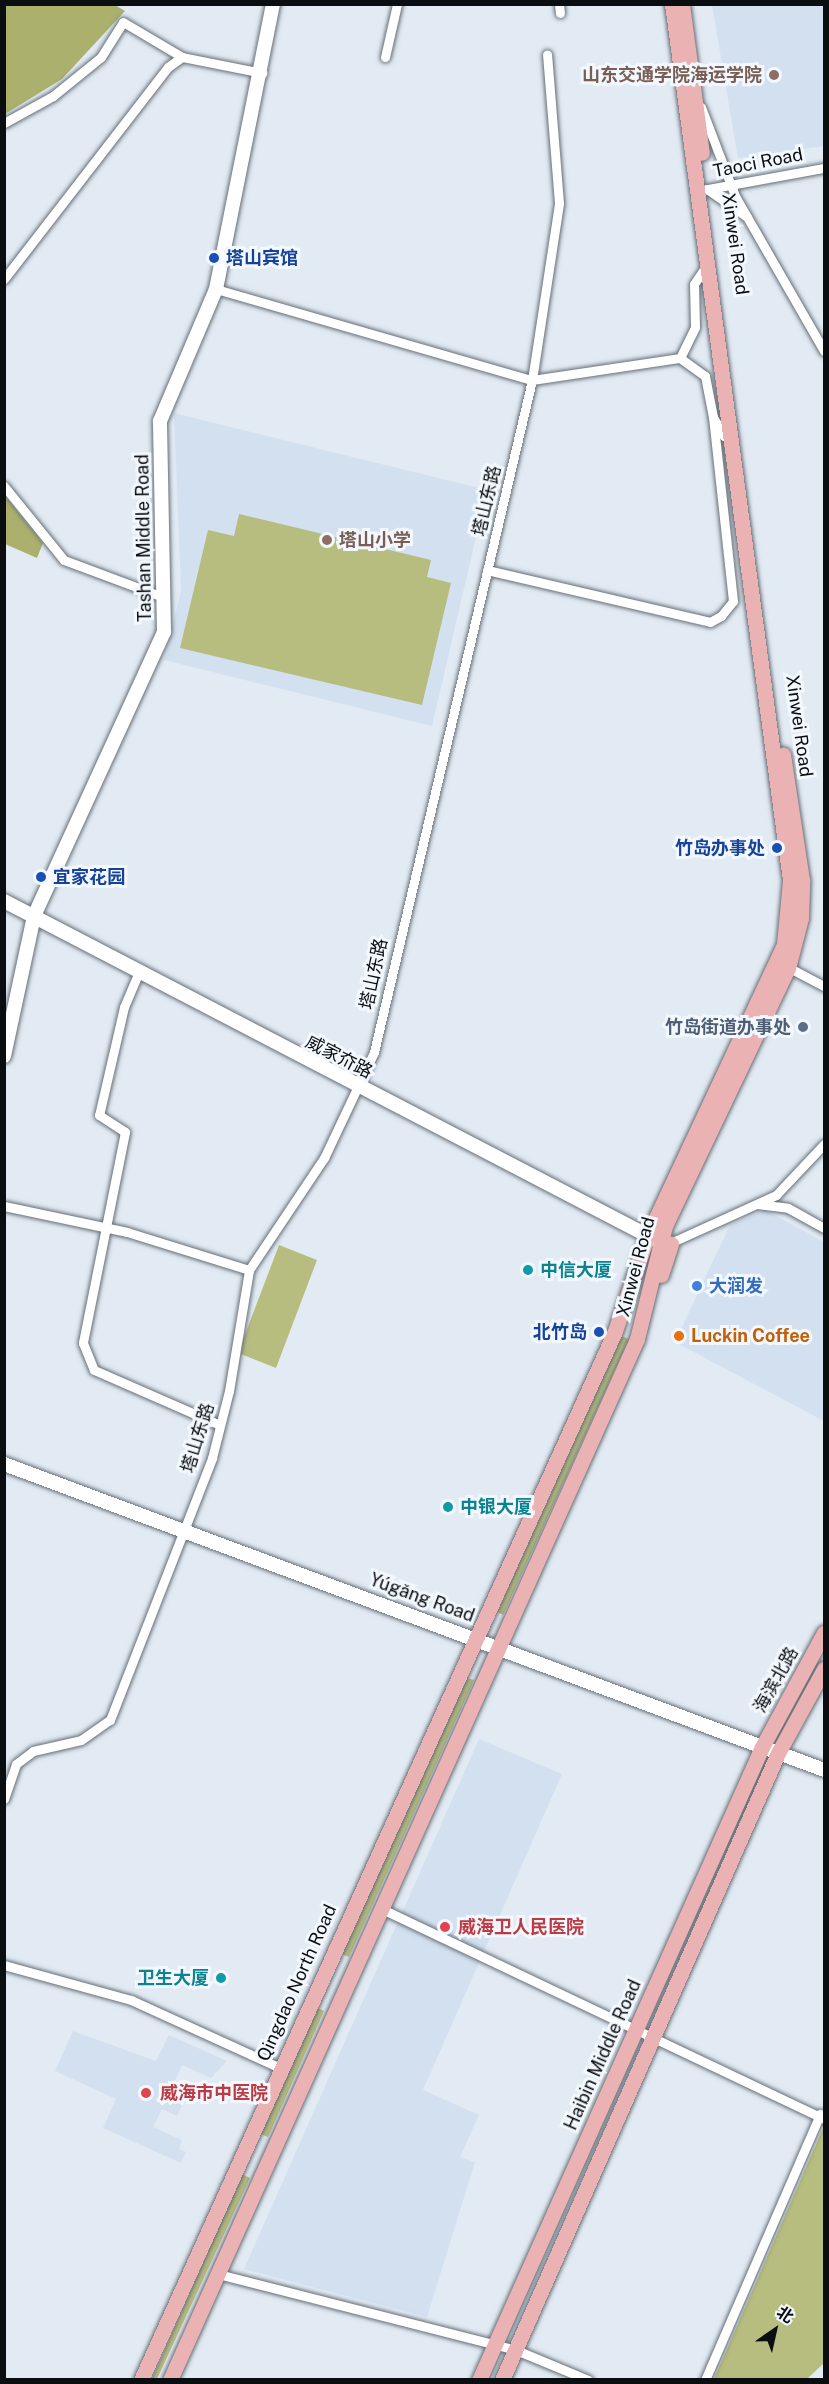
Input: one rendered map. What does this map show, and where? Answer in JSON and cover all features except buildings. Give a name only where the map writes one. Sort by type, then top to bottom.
[{"type":"main road","name":"Xinwei Road","points":[[478,1637],[783,965],[801,918],[802,880],[702,190],[672,4]]},
{"type":"main road","name":"Xinwei Road","points":[[682,4],[695,91],[709,262],[790,880],[790,913],[783,965]]},
{"type":"main road","name":"Xinwei Road","points":[[500,1648],[637,1339],[659,1241]]},
{"type":"main road","name":"海滨北路","points":[[762,1747],[825,1633]]},
{"type":"main road","name":"Qingdao North Road","points":[[141,2379],[280,2068],[478,1637]]},
{"type":"main road","points":[[170,2379],[380,1908],[500,1648]]},
{"type":"main road","name":"海滨北路","points":[[778,1753],[825,1669]]},
{"type":"main road","name":"Haibin Middle Road","points":[[478,2379],[762,1747]]},
{"type":"main road","points":[[502,2379],[778,1753]]},
{"type":"street","name":"Tashan Middle Road","points":[[4,1056],[34,916],[164,632],[160,421],[216,289],[262,73],[273,4]]},
{"type":"street","points":[[385,57],[397,4]]},
{"type":"street","points":[[4,123],[53,96],[101,57],[123,22],[182,57],[262,73]]},
{"type":"street","name":"塔山东路","points":[[4,1799],[16,1764],[33,1751],[81,1740],[110,1720],[183,1530],[220,1425],[249,1270],[324,1158],[374,1052],[532,380],[560,203],[547,54]]},
{"type":"street","points":[[4,279],[168,67],[182,57]]},
{"type":"street","points":[[695,91],[729,184],[825,351]]},
{"type":"street","name":"Taoci Road","points":[[702,190],[825,168]]},
{"type":"street","points":[[702,190],[750,220]]},
{"type":"street","points":[[680,358],[695,327],[694,284],[709,262]]},
{"type":"street","points":[[216,289],[532,380],[680,358],[705,376],[713,417],[733,601],[721,616],[710,622],[487,570]]},
{"type":"street","points":[[713,417],[724,436],[733,436]]},
{"type":"street","points":[[4,486],[64,560],[163,597]]},
{"type":"street","name":"威家夼路","points":[[4,901],[138,974],[659,1241]]},
{"type":"street","points":[[783,965],[825,986]]},
{"type":"street","points":[[138,974],[124,1007],[99,1114],[125,1132],[83,1343],[94,1370],[220,1425]]},
{"type":"street","points":[[659,1241],[776,1195],[825,1144]]},
{"type":"street","points":[[756,1204],[788,1208],[825,1228]]},
{"type":"street","points":[[4,1206],[106,1228],[249,1270]]},
{"type":"street","name":"Yúgǎng Road","points":[[4,1464],[478,1637],[500,1648],[825,1770]]},
{"type":"street","points":[[380,1908],[637,2026],[822,2117],[705,2379]]},
{"type":"street","points":[[4,1965],[130,2000],[280,2068]]},
{"type":"street","points":[[218,2274],[495,2344],[588,2379]]},
{"type":"shaded area","name":"山东交通学院海运学院","points":[[712,5],[824,5],[824,146],[738,158]]},
{"type":"shaded area","name":"塔山小学","points":[[174,413],[487,490],[432,726],[164,660],[181,591]]},
{"type":"shaded area","points":[[765,1210],[824,1242],[824,1421],[675,1342],[730,1225]]},
{"type":"shaded area","points":[[479,1739],[562,1774],[423,2090],[479,2115],[460,2157],[475,2162],[427,2317],[244,2269]]},
{"type":"shaded area","name":"威海市中医院","points":[[73,2031],[156,2061],[169,2035],[227,2061],[211,2078],[182,2065],[175,2081],[190,2088],[177,2116],[162,2109],[153,2127],[182,2140],[179,2149],[186,2152],[181,2163],[103,2128],[116,2099],[55,2071]]},
{"type":"green space","points":[[5,4],[115,5],[125,11],[62,79],[5,114]]},
{"type":"green space","points":[[5,496],[43,543],[37,558],[5,544]]},
{"type":"green space","points":[[239,514],[431,560],[427,577],[451,583],[422,705],[180,648],[208,530],[234,536]]},
{"type":"green space","points":[[279,1245],[317,1260],[276,1368],[238,1353]]},
{"type":"green space","points":[[621,1336],[629,1339],[503,1615],[497,1612]]},
{"type":"green space","points":[[467,1678],[474,1680],[349,1957],[342,1954]]},
{"type":"green space","points":[[318,2008],[324,2011],[268,2137],[260,2134]]},
{"type":"green space","points":[[824,2126],[824,2363],[807,2379],[714,2379]]},
{"type":"green space","points":[[242,2174],[250,2178],[157,2379],[152,2379]]},
{"type":"place","name":"山东交通学院海运学院","points":[[774,75]]},
{"type":"place","name":"塔山宾馆","points":[[214,258]]},
{"type":"place","name":"塔山小学","points":[[327,540]]},
{"type":"place","name":"竹岛办事处","points":[[777,848]]},
{"type":"place","name":"宜家花园","points":[[41,877]]},
{"type":"place","name":"竹岛街道办事处","points":[[803,1027]]},
{"type":"place","name":"中信大厦","points":[[528,1270]]},
{"type":"place","name":"大润发","points":[[697,1286]]},
{"type":"place","name":"北竹岛","points":[[599,1332]]},
{"type":"place","name":"Luckin Coffee","points":[[679,1336]]},
{"type":"place","name":"中银大厦","points":[[448,1507]]},
{"type":"place","name":"威海卫人民医院","points":[[445,1927]]},
{"type":"place","name":"卫生大厦","points":[[221,1978]]},
{"type":"place","name":"威海市中医院","points":[[146,2093]]}]
